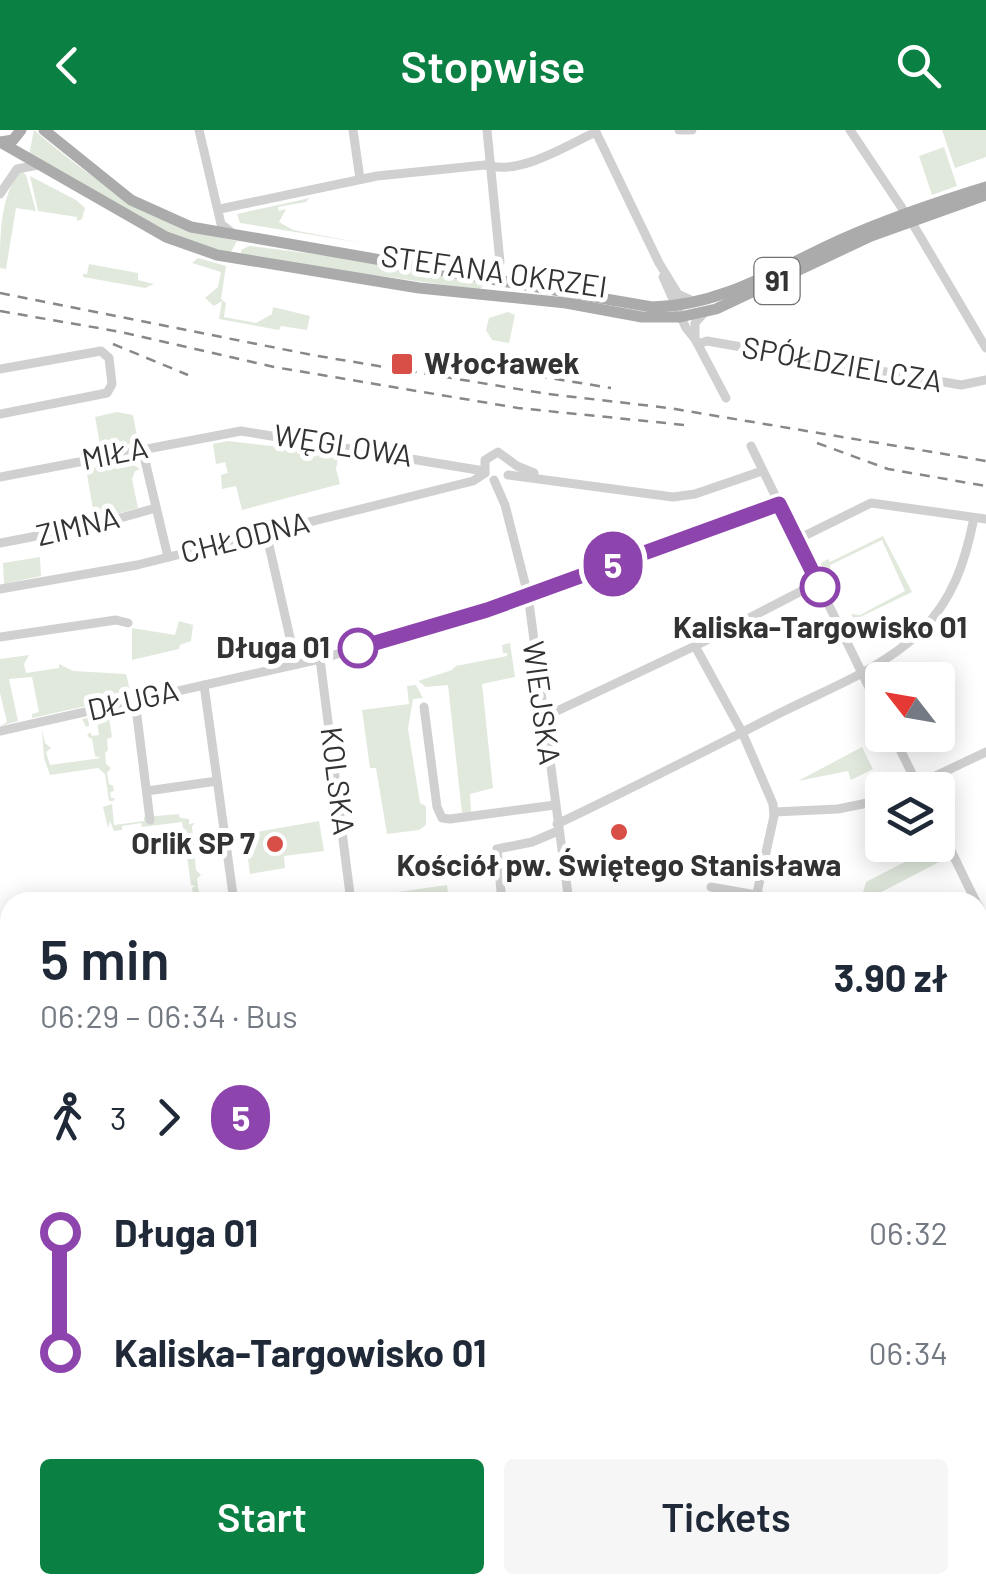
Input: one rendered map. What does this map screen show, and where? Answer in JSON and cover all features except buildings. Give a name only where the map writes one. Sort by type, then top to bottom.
[{"type":"main road","points":[[0,142],[13,140],[21,130]]},
{"type":"main road","points":[[16,152],[21,130]]},
{"type":"main road","name":"STEFANA OKRZEI","points":[[44,130],[122,194],[191,227],[658,313]]},
{"type":"main road","name":"STEFANA OKRZEI","points":[[0,142],[166,237],[234,259],[466,295],[566,303],[620,314],[658,313]]},
{"type":"main road","name":"91","points":[[702,307],[738,300],[908,218],[986,187]]},
{"type":"main road","name":"91","points":[[908,218],[986,195]]},
{"type":"main road","points":[[234,259],[238,246],[253,240]]},
{"type":"main road","points":[[466,295],[487,290],[484,279]]},
{"type":"main road","points":[[658,313],[678,306],[702,307]]},
{"type":"street","points":[[198,130],[221,224],[236,236]]},
{"type":"street","points":[[352,130],[360,179]]},
{"type":"street","points":[[484,279],[500,262],[487,130]]},
{"type":"street","points":[[679,131],[692,130]]},
{"type":"street","points":[[850,130],[986,348]]},
{"type":"street","points":[[191,227],[209,224],[220,208],[360,179],[518,166],[595,131],[678,306]]},
{"type":"street","points":[[0,194],[16,152]]},
{"type":"street","points":[[0,194],[16,169],[38,165]]},
{"type":"street","points":[[659,263],[666,284],[726,398]]},
{"type":"street","points":[[658,313],[667,297],[666,284]]},
{"type":"street","points":[[696,341],[695,323],[702,307]]},
{"type":"street","points":[[974,326],[986,321]]},
{"type":"street","name":"SPÓŁDZIELCZA","points":[[696,341],[961,385],[986,380]]},
{"type":"street","points":[[0,369],[101,351],[109,358],[112,384],[107,393],[0,414]]},
{"type":"street","name":"WĘGLOWA","points":[[230,432],[248,431],[453,463],[488,475]]},
{"type":"street","name":"MIŁA","points":[[0,477],[230,432]]},
{"type":"street","points":[[751,446],[865,678]]},
{"type":"street","points":[[142,448],[168,557]]},
{"type":"street","name":"WĘGLOWA","points":[[453,463],[485,460],[498,452],[510,461]]},
{"type":"street","points":[[485,460],[488,475],[542,477],[674,498],[691,496],[762,471]]},
{"type":"street","points":[[510,461],[542,477]]},
{"type":"street","name":"WIEJSKA","points":[[504,505],[510,461]]},
{"type":"street","points":[[452,486],[457,475],[453,463]]},
{"type":"street","name":"WIEJSKA","points":[[488,475],[504,505],[528,595],[568,892]]},
{"type":"street","name":"CHŁODNA","points":[[0,589],[168,557],[488,475]]},
{"type":"street","points":[[796,540],[871,503],[986,520]]},
{"type":"street","name":"DŁUGA","points":[[0,731],[320,659],[456,620],[779,504]]},
{"type":"street","name":"ZIMNA","points":[[0,544],[156,508]]},
{"type":"street","points":[[501,892],[497,849],[532,842],[862,672],[905,645],[941,608],[958,577],[974,518]]},
{"type":"street","points":[[266,532],[296,664]]},
{"type":"street","points":[[542,718],[695,646],[817,582]]},
{"type":"street","points":[[0,637],[116,620],[128,622]]},
{"type":"street","points":[[695,646],[742,732],[774,812],[757,892]]},
{"type":"street","name":"KOLSKA","points":[[320,659],[350,892]]},
{"type":"street","points":[[204,684],[233,892]]},
{"type":"street","points":[[135,700],[150,820]]},
{"type":"street","points":[[424,707],[437,806],[442,818],[555,804]]},
{"type":"street","points":[[948,772],[986,752]]},
{"type":"street","points":[[147,791],[218,781]]},
{"type":"street","points":[[774,812],[838,810],[865,804]]},
{"type":"street","points":[[955,859],[971,892]]},
{"type":"street","points":[[711,888],[727,892]]},
{"type":"shaded area","points":[[34,130],[104,184],[153,213],[237,241],[230,254],[164,232],[29,155]]},
{"type":"shaded area","points":[[942,130],[986,130],[986,157],[955,168]]},
{"type":"shaded area","points":[[944,147],[957,186],[932,195],[919,156]]},
{"type":"shaded area","points":[[21,170],[36,211],[16,208],[6,269],[0,268],[5,204]]},
{"type":"shaded area","points":[[30,176],[76,200],[85,208],[82,219],[38,211]]},
{"type":"shaded area","points":[[310,198],[278,207],[279,211],[286,209],[279,222],[293,230],[362,243],[240,223],[237,214]]},
{"type":"shaded area","points":[[249,246],[347,258],[483,286],[479,290],[241,256],[241,250]]},
{"type":"shaded area","points":[[198,258],[226,266],[221,299],[226,303],[224,317],[256,323],[272,314],[273,307],[310,316],[307,330],[281,326],[279,330],[219,319],[222,301],[214,306],[205,298],[218,287],[221,272],[192,263]]},
{"type":"shaded area","points":[[89,264],[138,273],[138,280],[154,284],[145,288],[83,277]]},
{"type":"shaded area","points":[[508,312],[515,315],[509,343],[492,340],[486,330],[489,318]]},
{"type":"shaded area","points":[[117,412],[133,415],[138,442],[101,450],[95,417]]},
{"type":"shaded area","points":[[228,441],[339,454],[336,469],[340,484],[242,510],[236,486],[222,489],[221,475],[228,473],[225,462],[216,464],[213,444]]},
{"type":"shaded area","points":[[127,461],[140,469],[132,479],[138,508],[95,520],[86,469]]},
{"type":"shaded area","points":[[883,536],[912,592],[854,620],[851,614],[860,615],[905,591],[882,540],[830,565],[832,578],[819,564]]},
{"type":"shaded area","points":[[40,557],[41,576],[4,584],[3,563]]},
{"type":"shaded area","points":[[179,621],[193,625],[191,641],[179,649],[132,660],[132,628],[175,635]]},
{"type":"shaded area","points":[[510,643],[515,677],[482,684],[493,788],[470,794],[471,812],[462,813],[448,685],[426,687],[418,681],[456,666],[507,656],[502,645]]},
{"type":"shaded area","points":[[29,655],[24,664],[26,673],[59,668],[59,664],[73,671],[126,674],[130,690],[113,700],[32,718],[32,714],[39,712],[32,677],[9,679],[18,721],[0,726],[7,722],[0,693],[0,659]]},
{"type":"shaded area","points":[[416,685],[423,698],[413,699],[408,729],[420,803],[426,806],[426,825],[419,830],[387,834],[376,768],[370,768],[362,710],[409,704],[407,686]]},
{"type":"shaded area","points":[[109,718],[112,737],[107,739],[105,753],[106,764],[111,768],[107,773],[113,786],[113,801],[109,801],[105,774],[98,768],[50,775],[44,758],[42,729],[45,743],[51,748],[46,752],[50,765],[101,758],[95,756],[92,739],[87,736],[90,732],[92,736],[99,735],[97,721],[86,727],[82,719]]},
{"type":"shaded area","points":[[862,747],[873,769],[851,780],[848,771],[798,781]]},
{"type":"shaded area","points":[[112,804],[114,825],[179,814],[180,818],[189,819],[189,824],[195,823],[192,826],[196,870],[201,875],[197,879],[199,892],[193,892],[195,886],[191,885],[182,822],[142,827],[141,823],[114,831],[110,821],[108,828],[103,807]]},
{"type":"shaded area","points":[[319,821],[324,851],[284,856],[285,868],[250,874],[245,834]]},
{"type":"shaded area","points":[[905,862],[939,862],[881,892],[863,892],[866,882]]},
{"type":"shaded area","points":[[447,885],[448,892],[397,892]]},
{"type":"railway","points":[[0,293],[312,355],[548,394],[669,408],[986,461]]},
{"type":"railway","points":[[0,311],[121,332],[274,367],[518,408],[685,425]]},
{"type":"railway","points":[[113,344],[188,375]]},
{"type":"railway","points":[[519,373],[611,388]]},
{"type":"railway","points":[[817,443],[888,469],[986,486]]},
{"type":"bus line","name":"5","points":[[358,648],[487,610],[779,504],[820,587]]},
{"type":"place","name":"Włocławek","points":[[402,364]]},
{"type":"place","name":"Kaliska-Targowisko 01","points":[[820,587]]},
{"type":"place","name":"Długa 01","points":[[358,648]]},
{"type":"place","name":"Kościół pw. Świętego Stanisława","points":[[619,832]]},
{"type":"place","name":"Orlik SP 7","points":[[275,844]]}]
